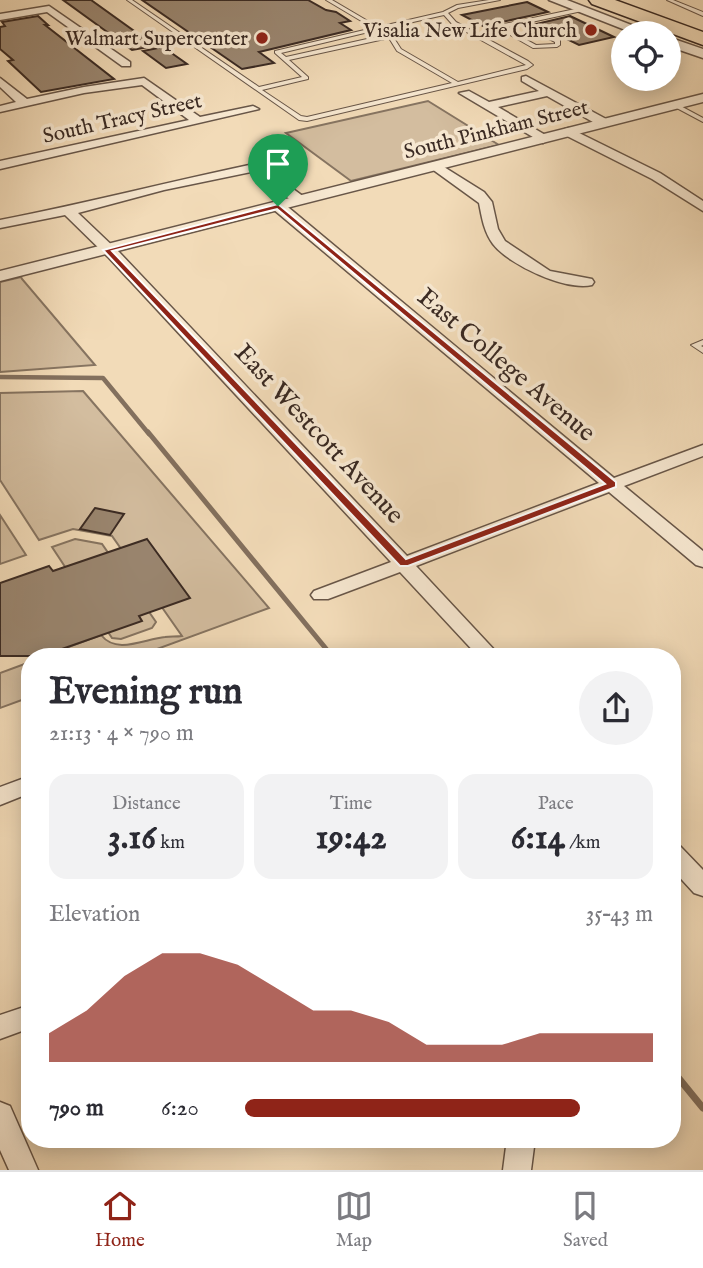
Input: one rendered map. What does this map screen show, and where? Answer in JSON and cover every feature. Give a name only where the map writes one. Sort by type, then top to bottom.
[{"type":"highway","points":[[598,0],[703,39]]},
{"type":"highway","points":[[635,0],[703,24]]},
{"type":"street","points":[[555,0],[611,21]]},
{"type":"street","points":[[0,17],[49,9],[127,64]]},
{"type":"street","points":[[681,46],[703,54]]},
{"type":"street","points":[[526,79],[604,123]]},
{"type":"street","points":[[0,81],[25,104]]},
{"type":"street","points":[[0,109],[82,96],[144,81],[198,121]]},
{"type":"street","points":[[461,88],[543,139]]},
{"type":"street","points":[[488,106],[548,92]]},
{"type":"street","name":"South Pinkham Street","points":[[0,276],[703,98]]},
{"type":"street","name":"South Tracy Street","points":[[0,165],[253,108]]},
{"type":"street","points":[[569,132],[656,176],[703,207]]},
{"type":"street","points":[[436,166],[480,195],[485,202],[491,229],[500,243],[545,275],[587,282]]},
{"type":"street","points":[[0,224],[116,201],[162,187],[258,167],[299,201]]},
{"type":"street","name":"East College Avenue","points":[[278,206],[703,561]]},
{"type":"street","points":[[68,211],[107,250]]},
{"type":"street","name":"East Westcott Avenue","points":[[107,250],[483,648]]},
{"type":"street","points":[[321,595],[703,450]]},
{"type":"street","points":[[0,796],[21,788]]},
{"type":"street","points":[[681,863],[703,886]]},
{"type":"street","points":[[0,1027],[21,1019]]},
{"type":"street","points":[[517,1170],[520,1148]]},
{"type":"lane","points":[[129,0],[299,118],[461,88],[530,65],[454,23],[445,13]]},
{"type":"lane","points":[[328,0],[390,36],[399,50],[461,88]]},
{"type":"lane","points":[[457,7],[460,3],[475,0]]},
{"type":"lane","points":[[259,89],[306,78],[277,52],[445,13],[457,7],[498,0]]},
{"type":"lane","points":[[669,0],[703,14]]},
{"type":"lane","points":[[523,23],[559,43],[539,48],[501,28],[580,10]]},
{"type":"lane","points":[[485,39],[512,34]]},
{"type":"lane","points":[[284,59],[390,36]]},
{"type":"lane","points":[[675,105],[703,120]]},
{"type":"lane","points":[[703,342],[695,345],[703,351]]},
{"type":"shaded area","points":[[428,101],[499,145],[351,181],[286,133]]},
{"type":"shaded area","points":[[21,277],[95,365],[0,372],[0,282]]},
{"type":"shaded area","points":[[83,391],[269,608],[160,648],[66,648],[101,635],[107,641],[123,645],[182,636],[112,536],[73,529],[39,540],[0,480],[0,393]]},
{"type":"shaded area","points":[[0,515],[26,555],[0,564]]},
{"type":"shaded area","points":[[75,539],[102,544],[156,622],[152,628],[121,639],[112,638],[52,547]]},
{"type":"shaded area","points":[[21,665],[21,700],[0,708],[0,673]]},
{"type":"building","points":[[63,0],[91,0],[155,46],[132,50]]},
{"type":"building","name":"Walmart Supercenter","points":[[142,0],[308,0],[350,21],[340,23],[351,30],[259,52],[274,63],[242,69]]},
{"type":"building","points":[[527,2],[548,12],[483,26],[462,15]]},
{"type":"building","points":[[38,16],[48,25],[45,25],[114,79],[41,92],[8,61],[13,60],[0,49],[0,27],[5,26],[2,22]]},
{"type":"building","name":"Visalia New Life Church","points":[[570,16],[611,38],[579,45],[536,24]]},
{"type":"building","points":[[163,47],[187,64],[166,68],[143,51]]},
{"type":"building","points":[[95,508],[124,514],[110,535],[80,529]]},
{"type":"building","points":[[147,539],[190,598],[139,616],[142,621],[65,648],[21,648],[21,656],[0,656],[0,583],[49,566],[53,571]]},
{"type":"waterway","points":[[0,377],[103,378],[149,434]]},
{"type":"waterway","points":[[148,432],[325,648]]},
{"type":"waterway","points":[[681,1081],[703,1108]]},
{"type":"place","name":"Visalia New Life Church","points":[[591,30]]},
{"type":"place","name":"Walmart Supercenter","points":[[262,38]]},
{"type":"route","points":[[278,206],[412,317],[612,484],[404,563],[107,250],[278,206]]}]
